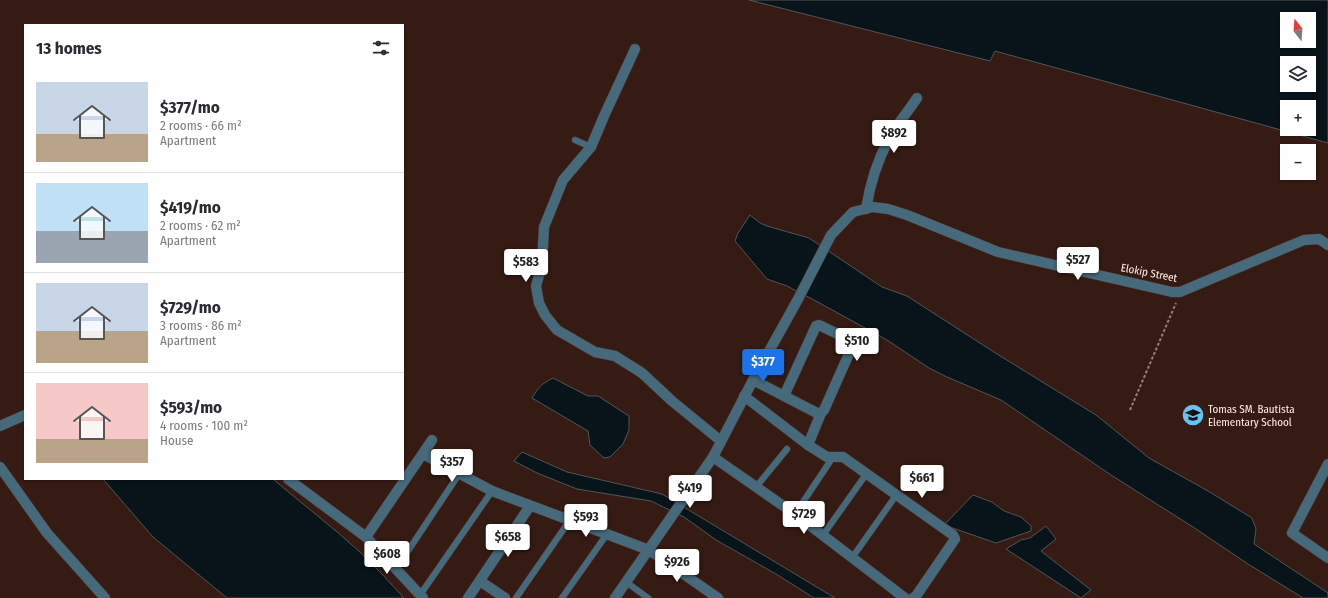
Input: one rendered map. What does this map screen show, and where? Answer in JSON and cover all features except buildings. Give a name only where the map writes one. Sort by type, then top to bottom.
[{"type":"street","points":[[635,49],[591,148],[563,180],[544,227],[542,264],[536,286],[539,303],[545,315],[557,330],[595,352],[615,356],[642,373],[672,401],[721,441]]},
{"type":"street","points":[[866,209],[869,190],[879,158],[889,139],[917,98]]},
{"type":"street","name":"Elokip Street","points":[[615,598],[713,457],[752,380],[797,301],[831,235],[853,212],[873,207],[888,209],[907,215],[998,252],[1172,292],[1180,292],[1304,240],[1319,239],[1328,245]]},
{"type":"street","points":[[784,396],[816,326],[819,325],[850,340],[852,347],[824,410],[821,413],[808,445]]},
{"type":"street","points":[[752,380],[817,413],[821,413]]},
{"type":"street","points":[[744,396],[826,457],[843,457],[953,535],[955,538],[916,596],[913,598]]},
{"type":"street","points":[[0,426],[24,416]]},
{"type":"street","points":[[366,537],[432,440]]},
{"type":"street","points":[[422,454],[492,491],[649,550],[718,598]]},
{"type":"street","points":[[713,457],[823,535],[904,598]]},
{"type":"street","points":[[1327,555],[1292,533],[1328,464]]},
{"type":"street","points":[[0,467],[47,533],[104,598]]},
{"type":"street","points":[[289,480],[366,537],[422,596]]},
{"type":"street","points":[[468,598],[530,506]]},
{"type":"street","points":[[480,581],[505,598]]},
{"type":"lane","points":[[576,140],[591,148]]},
{"type":"lane","points":[[756,487],[787,449]]},
{"type":"lane","points":[[794,514],[833,457]]},
{"type":"lane","points":[[823,535],[867,473]]},
{"type":"lane","points":[[396,569],[460,474]]},
{"type":"lane","points":[[422,596],[492,491]]},
{"type":"lane","points":[[852,558],[897,494]]},
{"type":"lane","points":[[516,598],[570,520]]},
{"type":"lane","points":[[562,598],[607,534]]},
{"type":"lane","points":[[626,582],[648,598]]},
{"type":"path","points":[[1130,410],[1180,292]]},
{"type":"shaded area","points":[[749,0],[1328,0],[1328,143],[1303,136],[1316,136],[1316,100],[1280,100],[1280,130],[995,51],[990,61]]},
{"type":"shaded area","points":[[750,215],[760,223],[767,226],[809,238],[882,287],[907,296],[1096,415],[1149,458],[1252,518],[1256,529],[1254,544],[1328,593],[1328,598],[1303,598],[1111,475],[1001,400],[929,368],[887,340],[787,286],[767,279],[735,241],[738,233]]},
{"type":"shaded area","points":[[553,378],[588,396],[598,396],[629,416],[629,430],[623,444],[610,457],[604,458],[590,445],[588,431],[532,398],[541,386]]},
{"type":"shaded area","points":[[522,452],[567,472],[662,494],[835,598],[814,598],[776,574],[716,540],[684,517],[651,501],[577,489],[537,473],[514,461]]},
{"type":"shaded area","points":[[104,480],[274,480],[361,553],[378,569],[404,598],[227,598],[153,537]]},
{"type":"shaded area","points":[[973,495],[992,502],[1004,511],[1021,517],[1031,526],[1031,531],[996,543],[944,525]]},
{"type":"shaded area","points":[[1046,526],[1056,539],[1041,551],[1091,590],[1081,598],[1006,549],[1021,540],[1030,538]]},
{"type":"place","name":"Tomas SM. Bautista Elementary School","points":[[1193,415]]}]
